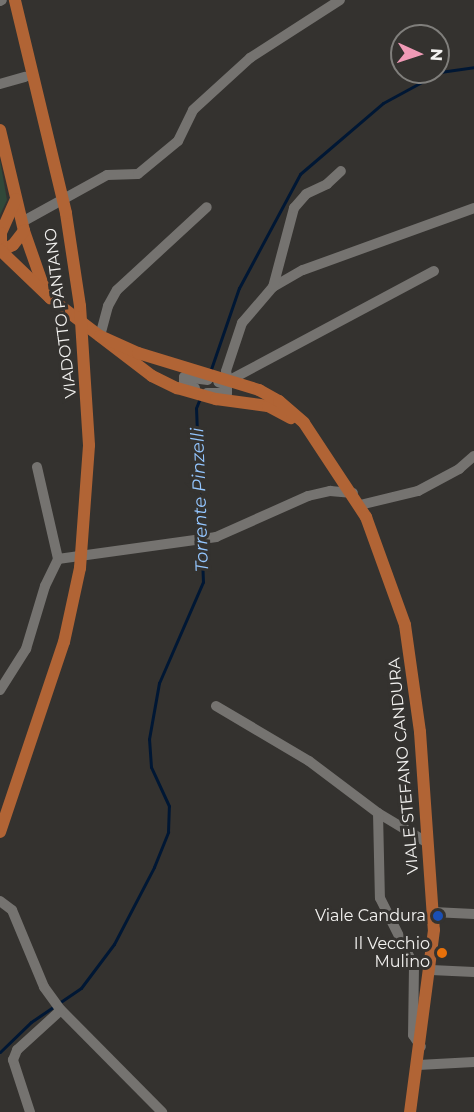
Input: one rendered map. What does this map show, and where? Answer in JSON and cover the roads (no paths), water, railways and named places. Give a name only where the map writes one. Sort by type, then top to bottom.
[{"type":"main road","name":"VIADOTTO PANTANO","points":[[0,832],[64,642],[81,568],[88,507],[88,391],[80,306],[66,213],[15,0]]},
{"type":"main road","points":[[0,130],[23,227],[38,278],[50,298]]},
{"type":"main road","points":[[16,199],[3,223],[0,250],[13,245],[23,227]]},
{"type":"main road","name":"VIALE STEFANO CANDURA","points":[[0,250],[50,298],[152,376],[206,384],[279,401],[293,411],[315,438],[360,505],[399,607],[410,649],[428,843],[433,912],[431,970],[411,1111]]},
{"type":"main road","name":"VIALE STEFANO CANDURA","points":[[100,336],[206,384],[268,406],[289,417],[315,438]]},
{"type":"street","points":[[23,227],[107,175],[138,174],[178,141],[193,110],[250,58],[340,0]]},
{"type":"street","points":[[0,84],[25,77]]},
{"type":"street","points":[[273,287],[294,207],[306,194],[327,184],[341,171]]},
{"type":"street","points":[[100,336],[108,306],[117,290],[207,207]]},
{"type":"street","points":[[206,384],[226,371],[242,323],[273,287],[303,270],[474,208]]},
{"type":"street","points":[[206,384],[434,271]]},
{"type":"street","points":[[360,505],[425,488],[474,456]]},
{"type":"street","points":[[0,690],[26,649],[45,586],[58,559],[37,467]]},
{"type":"street","points":[[58,559],[216,537],[308,496],[330,491],[353,493]]},
{"type":"street","points":[[216,706],[309,761],[378,813],[428,843]]},
{"type":"street","points":[[378,813],[380,898],[414,966],[413,1035],[420,1047]]},
{"type":"street","points":[[0,901],[12,910],[44,987],[61,1010],[162,1112]]},
{"type":"street","points":[[433,912],[474,914]]},
{"type":"street","points":[[431,970],[474,972]]},
{"type":"street","points":[[30,1112],[13,1060],[17,1050],[61,1010]]},
{"type":"street","points":[[418,1065],[474,1062]]},
{"type":"waterway","name":"Torrente Pinzelli","points":[[210,372],[239,288],[300,174],[383,103],[440,72],[474,67]]},
{"type":"waterway","name":"Torrente Pinzelli","points":[[0,1052],[31,1022],[81,988],[114,944],[154,867],[168,832],[169,806],[151,767],[149,739],[159,683],[203,582],[196,408],[200,398]]},
{"type":"place","name":"Viale Candura","points":[[438,916]]},
{"type":"place","name":"Il Vecchio Mulino","points":[[442,953]]}]
